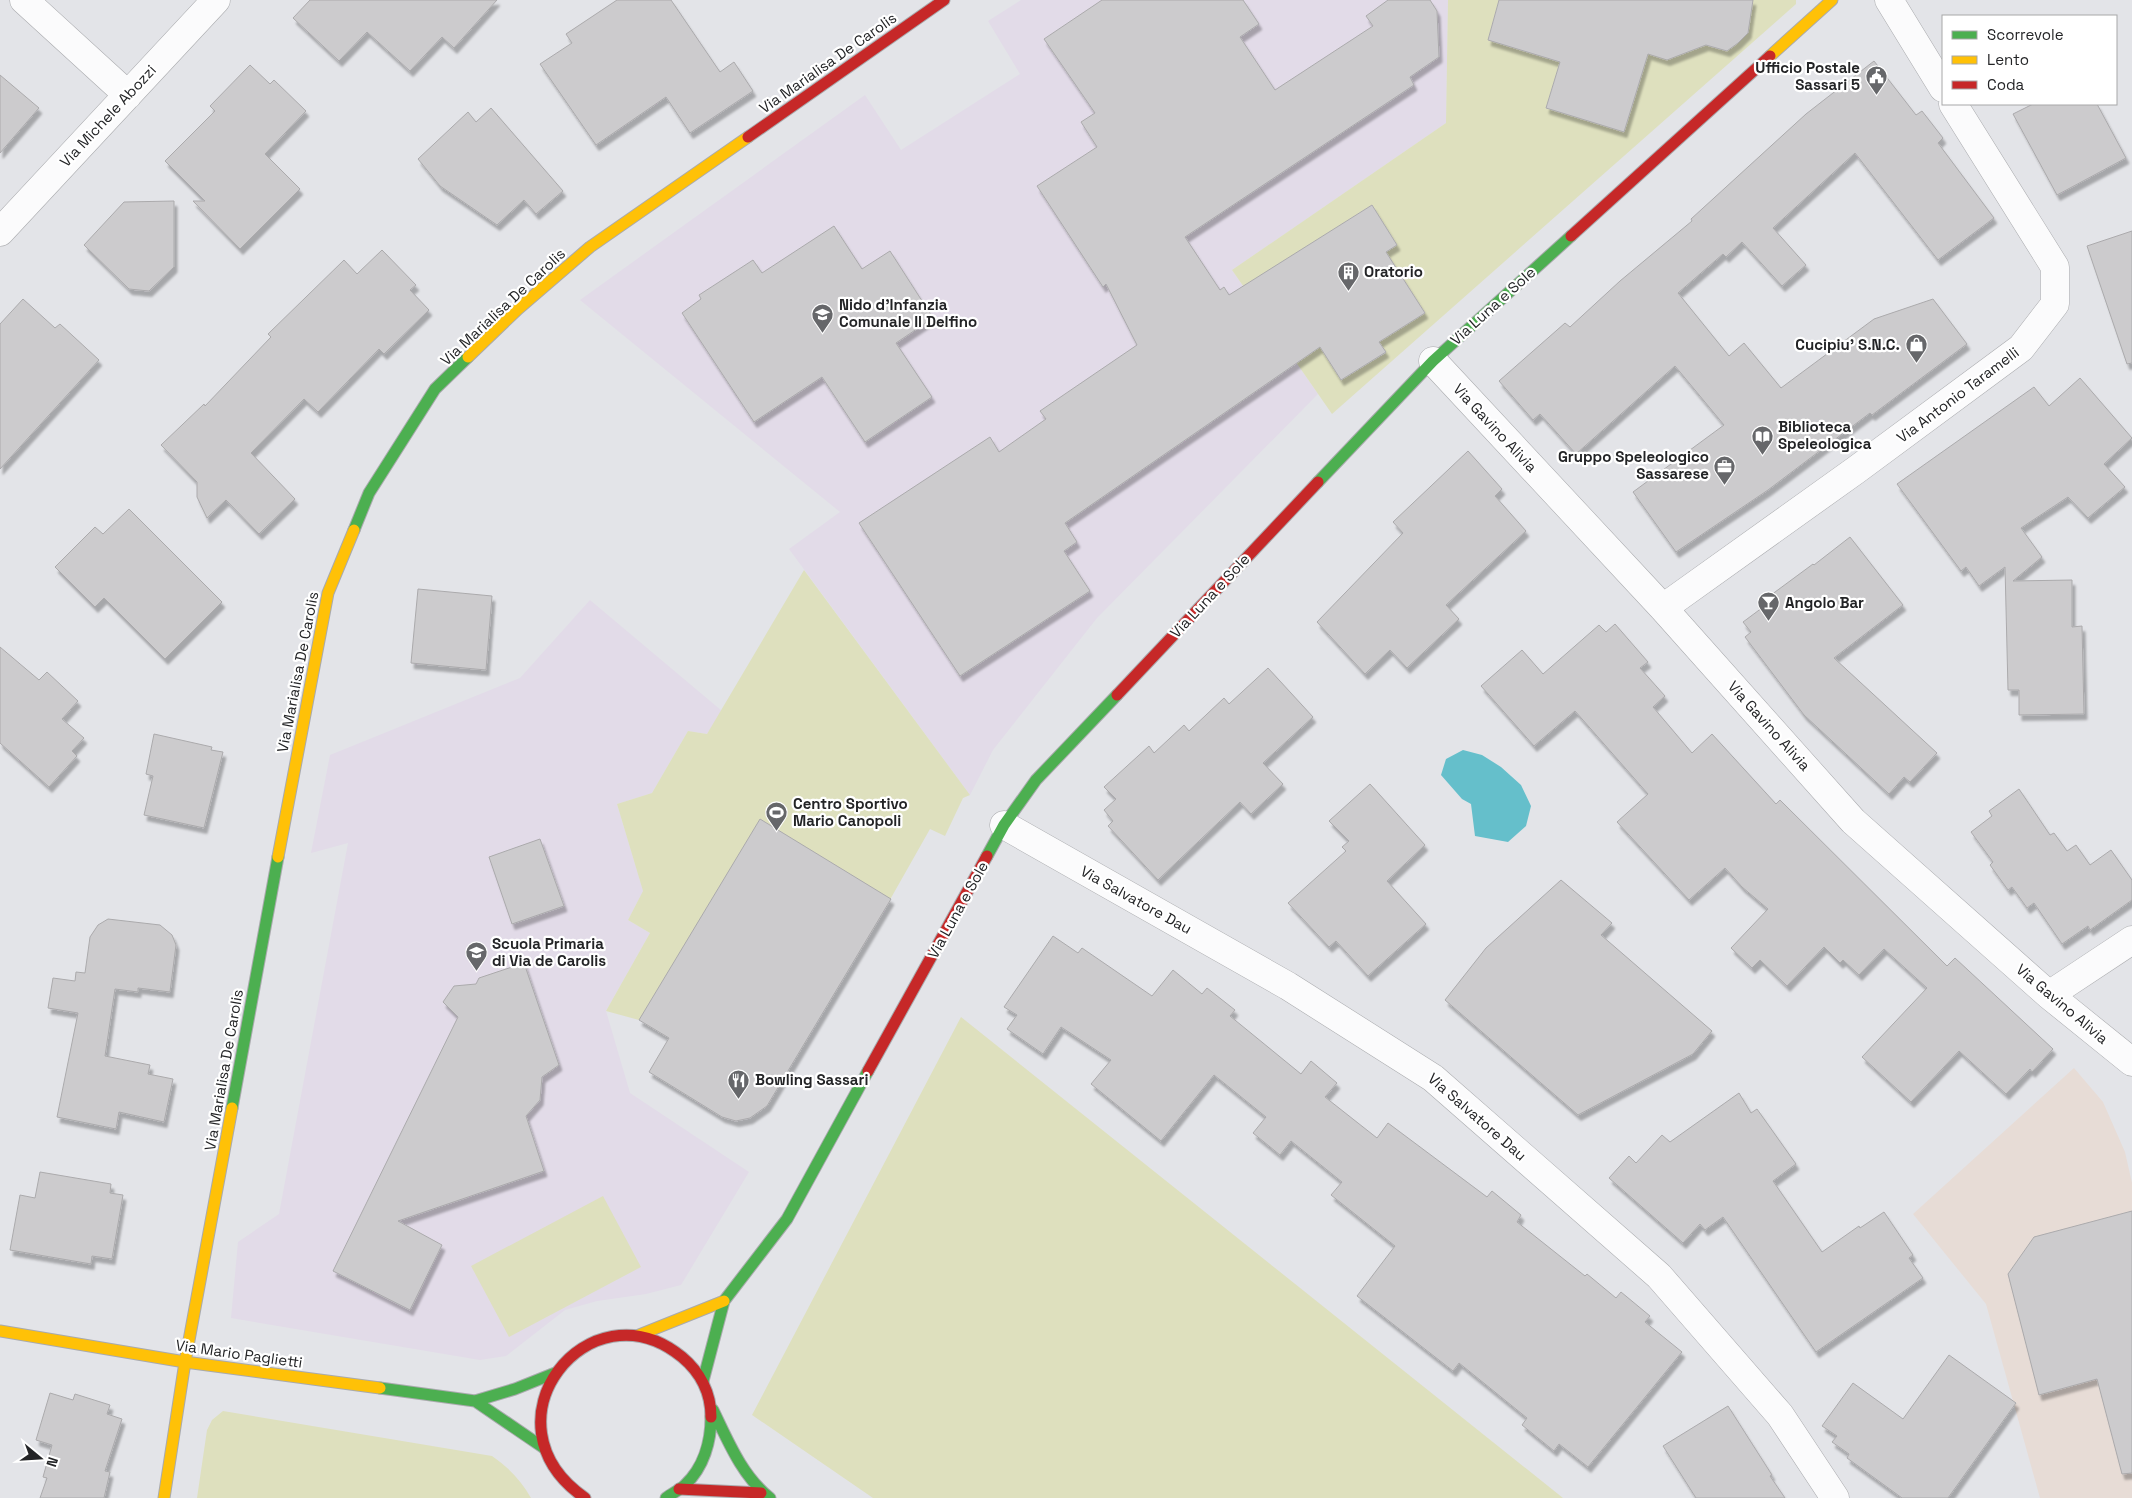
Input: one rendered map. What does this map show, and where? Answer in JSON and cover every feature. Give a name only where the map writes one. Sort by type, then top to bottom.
[{"type":"street","points":[[24,0],[128,95]]},
{"type":"street","name":"Via Michele Abozzi","points":[[0,232],[216,0]]},
{"type":"street","name":"Via Marialisa De Carolis","points":[[164,1498],[186,1362],[309,686],[328,593],[369,492],[435,390],[540,290],[590,247],[944,0]]},
{"type":"street","name":"Via Luna e Sole","points":[[703,1382],[724,1301],[787,1219],[1004,826],[1036,780],[1433,361],[1832,0]]},
{"type":"street","points":[[1889,0],[1942,86]]},
{"type":"street","name":"Via Antonio Taramelli","points":[[1663,608],[1856,470],[2021,348],[2055,304],[2055,267],[1954,105]]},
{"type":"street","name":"Via Gavino Alivia","points":[[1433,361],[1663,608],[1853,821],[2049,996],[2132,1062]]},
{"type":"street","name":"Via Salvatore Dau","points":[[1004,826],[1288,986],[1433,1078],[1659,1276],[1780,1415],[1835,1498]]},
{"type":"street","points":[[2049,996],[2132,940]]},
{"type":"street","points":[[639,1335],[724,1301]]},
{"type":"street","name":"Via Mario Paglietti","points":[[0,1331],[186,1362],[475,1401]]},
{"type":"street","points":[[582,1497],[564,1482],[548,1461],[540,1435],[540,1409],[548,1382],[564,1361],[586,1344],[612,1335],[639,1335],[665,1344],[687,1360],[703,1382],[711,1407],[730,1445],[765,1495]]},
{"type":"street","points":[[475,1401],[515,1389],[555,1373]]},
{"type":"street","points":[[475,1401],[544,1448]]},
{"type":"street","points":[[666,1498],[687,1483],[703,1460],[712,1434],[711,1407]]},
{"type":"street","points":[[679,1489],[715,1489],[765,1495]]},
{"type":"shaded area","points":[[1021,0],[1448,0],[1446,123],[1232,270],[1318,394],[1097,618],[993,750],[970,795],[789,549],[840,512],[580,300],[865,95],[901,150],[1020,74],[988,21]]},
{"type":"shaded area","name":"Scuola Primaria di Via de Carolis","points":[[590,600],[722,711],[707,734],[688,731],[652,793],[617,804],[643,891],[628,920],[650,933],[606,1011],[630,1093],[749,1172],[681,1285],[646,1294],[597,1301],[565,1310],[506,1356],[480,1360],[231,1318],[238,1242],[279,1214],[348,843],[311,853],[330,755],[520,678]]},
{"type":"shaded area","points":[[2074,1068],[2103,1102],[2125,1152],[2132,1183],[2132,1498],[2040,1498],[1986,1304],[1913,1214]]},
{"type":"green space","points":[[1448,0],[1499,0],[1488,40],[1560,62],[1546,108],[1624,132],[1640,81],[1625,47],[1689,41],[1727,51],[1741,40],[1748,30],[1750,0],[1796,0],[1796,4],[1332,414],[1232,270],[1446,123]],"holes":[[[1372,205],[1397,245],[1386,252],[1425,313],[1379,342],[1386,353],[1341,380],[1271,269]]]},
{"type":"green space","name":"Centro Sportivo Mario Canopoli","points":[[804,570],[970,795],[963,798],[945,836],[930,829],[887,905],[639,1020],[606,1011],[650,933],[628,920],[643,891],[617,804],[652,793],[688,731],[707,734]]},
{"type":"green space","points":[[961,1017],[1563,1498],[873,1498],[752,1415]]},
{"type":"green space","points":[[603,1196],[641,1267],[509,1337],[471,1266]]},
{"type":"green space","points":[[223,1411],[492,1456],[514,1474],[531,1498],[197,1498],[207,1430],[212,1420]]},
{"type":"water","points":[[1463,750],[1482,755],[1501,767],[1521,785],[1531,806],[1526,826],[1508,842],[1475,836],[1471,804],[1462,799],[1441,775],[1446,759]]},
{"type":"building","points":[[310,0],[497,0],[454,48],[442,37],[410,71],[367,32],[339,61],[293,18]]},
{"type":"building","points":[[617,0],[671,0],[720,72],[734,62],[753,91],[690,133],[666,97],[596,145],[540,64],[572,43],[566,34]]},
{"type":"building","points":[[1102,0],[1243,0],[1259,24],[1240,37],[1275,90],[1373,26],[1366,16],[1388,0],[1430,0],[1437,11],[1439,57],[1410,77],[1414,85],[1185,237],[1220,290],[1224,287],[1229,295],[1372,205],[1397,245],[1386,252],[1425,313],[1379,342],[1386,352],[1341,380],[1320,347],[1065,523],[1077,542],[1064,551],[1090,591],[960,676],[859,523],[990,437],[999,452],[1046,419],[1040,411],[1137,345],[1106,284],[1103,287],[1037,186],[1097,147],[1081,122],[1095,113],[1044,39]]},
{"type":"building","points":[[1499,0],[1753,0],[1748,33],[1727,51],[1706,45],[1667,60],[1648,54],[1624,132],[1546,108],[1560,62],[1488,40]]},
{"type":"building","points":[[1874,61],[1916,115],[1922,111],[1943,138],[1938,143],[1994,218],[1938,260],[1855,153],[1773,228],[1806,265],[1782,286],[1742,242],[1726,257],[1723,254],[1678,293],[1729,356],[1744,343],[1781,388],[1874,319],[1933,299],[1967,344],[1872,415],[1870,413],[1768,490],[1676,552],[1633,492],[1724,425],[1675,366],[1576,454],[1540,414],[1533,420],[1499,381],[1565,323],[1570,327],[1620,281],[1692,221],[1691,219],[1806,114]]},
{"type":"building","points":[[250,65],[270,84],[274,80],[306,111],[265,154],[300,189],[240,249],[193,201],[205,201],[165,161],[215,111],[210,106]]},
{"type":"building","points":[[0,75],[39,108],[0,153]]},
{"type":"building","points":[[2031,105],[2098,105],[2126,158],[2057,195],[2013,114]]},
{"type":"building","points":[[491,108],[563,191],[536,214],[524,200],[497,225],[440,186],[418,159],[468,112],[476,122]]},
{"type":"building","points":[[174,201],[174,267],[149,291],[129,289],[84,245],[124,202]]},
{"type":"building","points":[[834,226],[862,269],[890,251],[933,318],[896,343],[932,397],[865,442],[822,377],[754,422],[682,313],[701,299],[699,295],[753,260],[762,273]]},
{"type":"building","points":[[2132,231],[2132,363],[2127,364],[2087,246]]},
{"type":"building","points":[[382,250],[416,285],[410,290],[429,310],[384,354],[379,349],[318,412],[304,399],[251,453],[295,499],[259,534],[226,500],[207,518],[197,497],[197,482],[161,445],[204,404],[205,406],[271,337],[268,334],[344,260],[357,274]]},
{"type":"building","points":[[23,299],[55,328],[60,324],[99,360],[0,469],[0,324]]},
{"type":"building","points":[[2080,378],[2132,438],[2104,464],[2125,487],[2088,518],[2068,497],[2021,528],[2042,557],[2013,581],[2072,580],[2072,627],[2082,626],[2084,714],[2019,715],[2019,690],[2008,690],[2005,567],[1979,586],[1966,567],[1961,571],[1897,484],[2034,387],[2049,406]]},
{"type":"building","points":[[1468,451],[1502,489],[1495,496],[1526,531],[1446,605],[1459,619],[1407,668],[1390,650],[1365,674],[1317,622],[1403,533],[1393,522]]},
{"type":"building","points":[[129,509],[222,602],[165,659],[104,598],[95,607],[55,567],[95,527],[103,534]]},
{"type":"building","points":[[1850,537],[1903,605],[1834,658],[1937,753],[1910,782],[1904,777],[1889,794],[1804,715],[1745,637],[1751,632],[1743,622],[1774,599],[1771,595]]},
{"type":"building","points":[[418,589],[492,596],[486,670],[411,663]]},
{"type":"building","points":[[1615,624],[1648,662],[1640,668],[1665,696],[1653,707],[1692,753],[1712,734],[1776,804],[1780,800],[1947,966],[1955,958],[2053,1049],[2032,1072],[2030,1069],[2006,1094],[1959,1051],[1911,1102],[1862,1057],[1927,988],[1884,949],[1859,975],[1843,960],[1840,963],[1824,947],[1787,986],[1760,960],[1752,968],[1731,948],[1768,909],[1742,887],[1725,868],[1689,900],[1617,822],[1648,794],[1575,711],[1534,746],[1481,686],[1522,650],[1543,674],[1599,625],[1606,632]]},
{"type":"building","points":[[0,647],[39,680],[47,672],[78,701],[62,719],[84,738],[72,751],[77,756],[49,787],[0,743]]},
{"type":"building","points":[[1268,668],[1313,717],[1263,763],[1283,784],[1251,814],[1240,802],[1158,880],[1108,826],[1113,821],[1104,810],[1116,799],[1104,787],[1149,746],[1154,753],[1184,725],[1189,731],[1224,698],[1229,704]]},
{"type":"building","points":[[154,734],[212,747],[211,750],[223,752],[204,828],[144,815],[153,776],[146,774]]},
{"type":"building","points":[[1370,784],[1425,845],[1387,881],[1426,924],[1368,976],[1336,941],[1329,947],[1288,903],[1346,851],[1342,847],[1349,841],[1329,821]]},
{"type":"building","points":[[2019,789],[2050,835],[2054,833],[2067,851],[2076,845],[2090,865],[2111,850],[2132,880],[2132,900],[2090,930],[2088,926],[2062,944],[2034,903],[2027,908],[2012,887],[2008,890],[1990,865],[1993,862],[1971,832],[1992,816],[1989,811]]},
{"type":"building","points":[[760,819],[891,899],[767,1106],[750,1118],[736,1121],[722,1117],[649,1072],[669,1038],[639,1020]]},
{"type":"building","points":[[540,839],[564,906],[512,924],[489,857]]},
{"type":"building","points":[[1561,880],[1612,923],[1601,935],[1712,1031],[1693,1054],[1578,1115],[1445,1000],[1486,948]]},
{"type":"building","points":[[108,919],[160,925],[172,935],[176,945],[170,992],[138,988],[138,992],[115,989],[105,1056],[150,1065],[148,1074],[173,1079],[164,1122],[119,1112],[116,1129],[57,1117],[78,1013],[48,1008],[53,978],[75,981],[76,972],[85,973],[90,937],[98,925]]},
{"type":"building","points":[[1053,936],[1078,953],[1082,948],[1152,996],[1173,970],[1202,994],[1207,988],[1235,1010],[1230,1016],[1301,1074],[1311,1061],[1337,1083],[1325,1097],[1377,1138],[1388,1123],[1487,1197],[1492,1191],[1521,1215],[1517,1222],[1616,1298],[1621,1292],[1650,1316],[1645,1322],[1682,1352],[1588,1467],[1559,1444],[1554,1451],[1522,1425],[1527,1418],[1459,1363],[1453,1371],[1357,1296],[1395,1246],[1331,1195],[1342,1182],[1291,1141],[1280,1155],[1253,1133],[1266,1117],[1214,1075],[1161,1141],[1091,1084],[1111,1060],[1061,1027],[1043,1054],[1007,1029],[1017,1015],[1004,1007]]},
{"type":"building","points":[[524,963],[559,1065],[542,1077],[540,1100],[526,1116],[544,1171],[398,1221],[442,1245],[410,1310],[333,1271],[458,1017],[443,1002],[454,986],[476,984],[479,978]]},
{"type":"building","points":[[1739,1093],[1751,1113],[1757,1109],[1796,1164],[1773,1181],[1822,1252],[1859,1226],[1860,1228],[1884,1212],[1913,1255],[1909,1258],[1923,1278],[1816,1352],[1723,1217],[1705,1230],[1700,1224],[1683,1243],[1609,1178],[1629,1156],[1636,1163],[1662,1135],[1670,1142]]},
{"type":"building","points":[[40,1172],[111,1184],[110,1193],[123,1195],[112,1259],[92,1256],[91,1264],[10,1250],[20,1195],[35,1198]]},
{"type":"building","points":[[2132,1211],[2132,1473],[2122,1474],[2097,1379],[2039,1395],[2008,1274],[2034,1237]]},
{"type":"building","points":[[1949,1355],[2016,1403],[1948,1498],[1902,1498],[1847,1458],[1849,1454],[1832,1442],[1837,1436],[1822,1426],[1853,1383],[1903,1419]]},
{"type":"building","points":[[50,1393],[73,1400],[75,1394],[110,1405],[107,1414],[122,1419],[105,1471],[110,1472],[104,1498],[40,1498],[47,1478],[43,1477],[52,1445],[36,1440]]},
{"type":"building","points":[[1728,1406],[1785,1498],[1696,1498],[1663,1446]]},
{"type":"traffic: fast","points":[[1318,482],[1433,361],[1571,236]]},
{"type":"traffic: fast","points":[[354,530],[369,493],[435,389],[468,357]]},
{"type":"traffic: fast","points":[[987,856],[1004,825],[1036,780],[1117,695]]},
{"type":"traffic: fast","points":[[232,1108],[278,857]]},
{"type":"traffic: fast","points":[[703,1381],[724,1301],[787,1219],[868,1071]]},
{"type":"traffic: fast","points":[[380,1388],[475,1401],[515,1389],[555,1373]]},
{"type":"traffic: fast","points":[[475,1401],[544,1448]]},
{"type":"traffic: fast","points":[[713,1410],[730,1446],[744,1469],[770,1498]]},
{"type":"traffic: fast","points":[[666,1498],[685,1485],[702,1462],[710,1435],[711,1417]]},
{"type":"traffic: slow","points":[[1770,56],[1832,0]]},
{"type":"traffic: slow","points":[[468,357],[518,309],[590,247],[748,137]]},
{"type":"traffic: slow","points":[[278,857],[328,593],[354,530]]},
{"type":"traffic: slow","points":[[164,1498],[185,1362],[232,1108]]},
{"type":"traffic: slow","points":[[639,1335],[724,1301]]},
{"type":"traffic: slow","points":[[0,1331],[185,1362],[380,1388]]},
{"type":"traffic: jam","points":[[748,137],[944,0]]},
{"type":"traffic: jam","points":[[1571,236],[1770,56]]},
{"type":"traffic: jam","points":[[1117,695],[1318,482]]},
{"type":"traffic: jam","points":[[868,1071],[987,856]]},
{"type":"traffic: jam","points":[[585,1498],[554,1467],[542,1434],[544,1400],[558,1371],[582,1348],[612,1336],[647,1338],[682,1357],[694,1369],[707,1391],[711,1417]]},
{"type":"traffic: jam","points":[[679,1489],[761,1493]]},
{"type":"place","name":"Ufficio Postale Sassari 5","points":[[1876,96]]},
{"type":"place","name":"Oratorio","points":[[1348,291]]},
{"type":"place","name":"Nido d'Infanzia Comunale Il Delfino","points":[[823,333]]},
{"type":"place","name":"Cucipiu' S.N.C.","points":[[1916,364]]},
{"type":"place","name":"Biblioteca Speleologica","points":[[1762,455]]},
{"type":"place","name":"Gruppo Speleologico Sassarese","points":[[1725,485]]},
{"type":"place","name":"Angolo Bar","points":[[1769,622]]},
{"type":"place","name":"Centro Sportivo Mario Canopoli","points":[[777,832]]},
{"type":"place","name":"Scuola Primaria di Via de Carolis","points":[[476,972]]},
{"type":"place","name":"Bowling Sassari","points":[[739,1099]]}]
